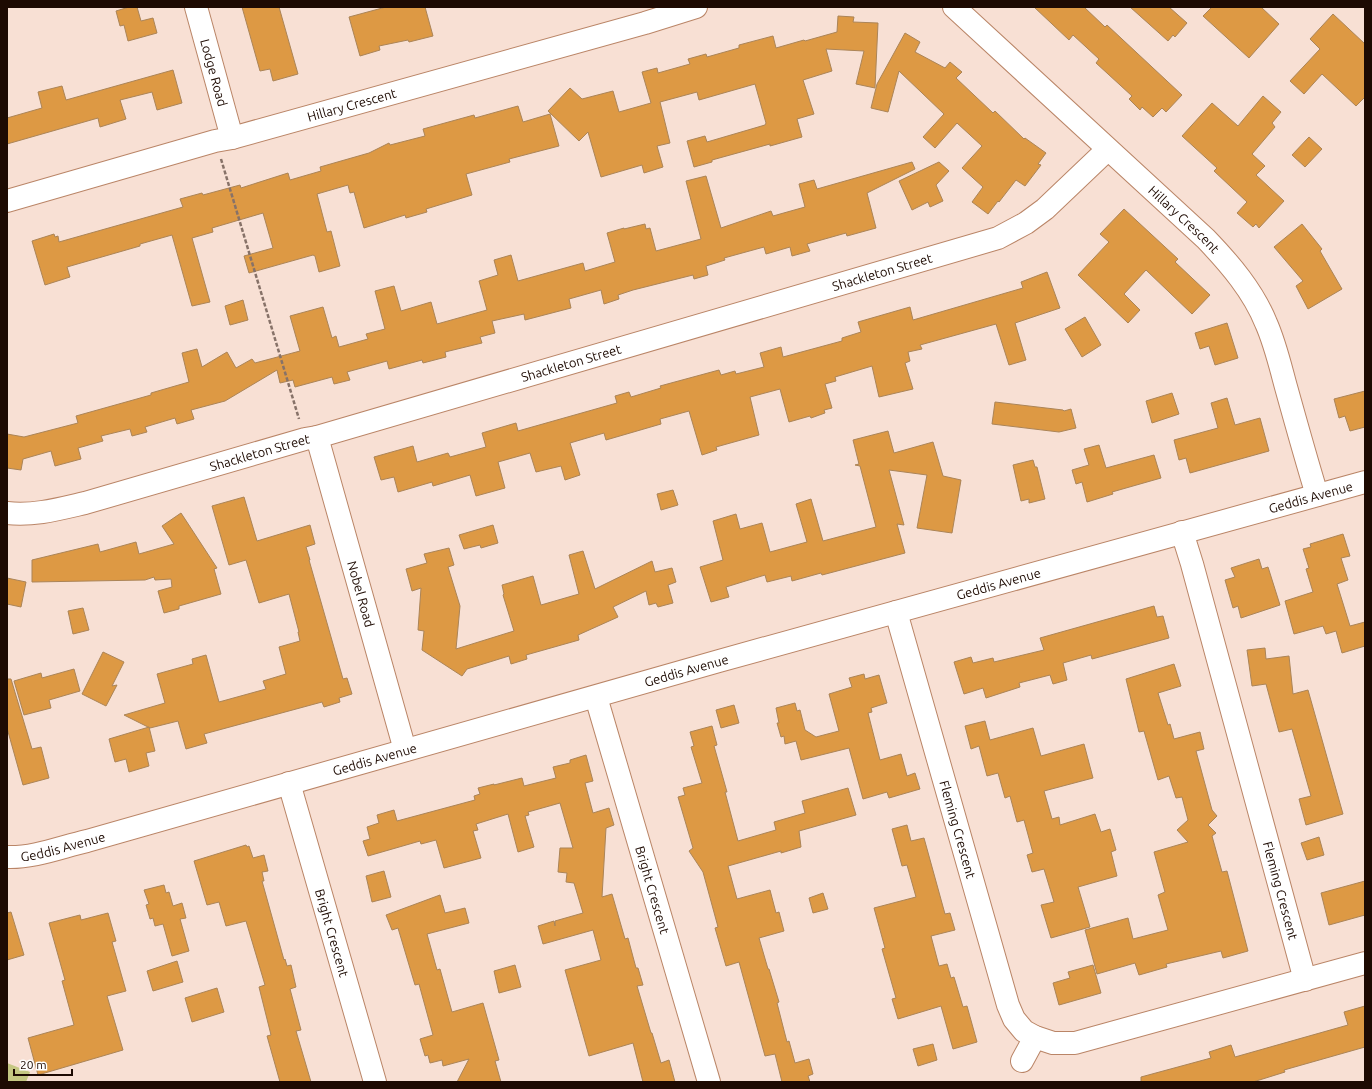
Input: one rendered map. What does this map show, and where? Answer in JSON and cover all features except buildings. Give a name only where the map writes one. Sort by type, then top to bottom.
[{"type":"street","name":"Lodge Road","points":[[196,7],[224,140]]},
{"type":"street","name":"Hillary Crescent","points":[[7,201],[637,26],[696,7]]},
{"type":"street","name":"Hillary Crescent","points":[[954,7],[1206,240],[1228,263],[1254,299],[1266,322],[1317,495]]},
{"type":"street","name":"Shackleton Street","points":[[7,513],[20,514],[51,511],[84,503],[998,238],[1026,223],[1045,209],[1107,150]]},
{"type":"street","name":"Nobel Road","points":[[311,438],[405,750]]},
{"type":"street","name":"Geddis Avenue","points":[[7,857],[37,855],[896,612],[1365,482]]},
{"type":"street","name":"Fleming Crescent","points":[[896,612],[1008,1005],[1014,1019],[1024,1031],[1052,1043],[1075,1043],[1305,980],[1182,532]]},
{"type":"street","name":"Bright Crescent","points":[[596,697],[709,1082]]},
{"type":"street","name":"Bright Crescent","points":[[289,783],[375,1082]]},
{"type":"street","points":[[1305,980],[1365,963]]},
{"type":"street","points":[[1022,1061],[1035,1037]]},
{"type":"path","points":[[224,140],[311,438]]},
{"type":"green space","points":[[7,1063],[30,1072],[26,1082],[7,1082]]}]
